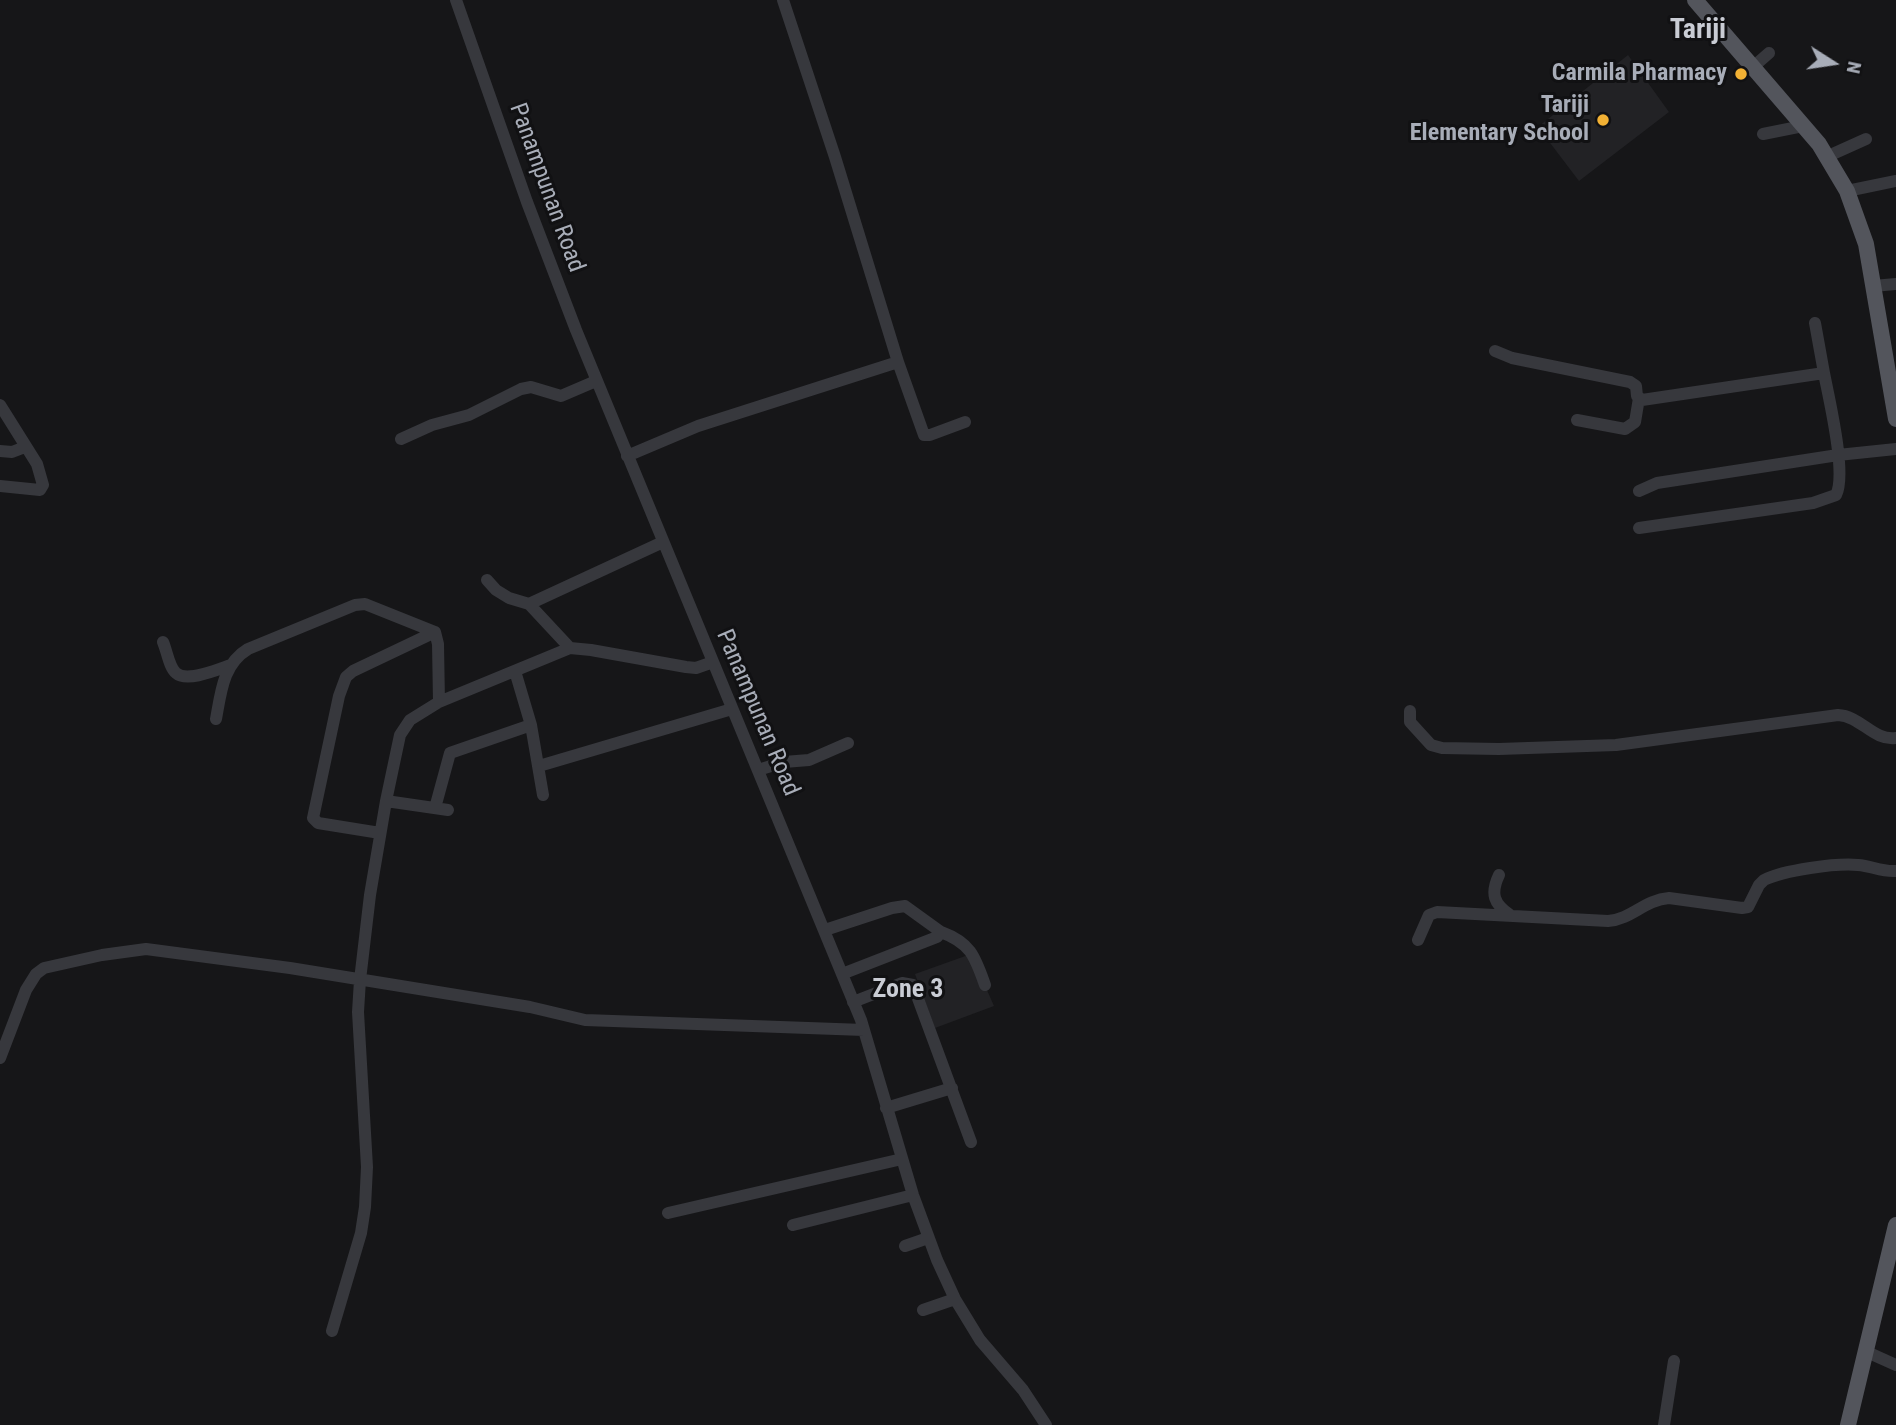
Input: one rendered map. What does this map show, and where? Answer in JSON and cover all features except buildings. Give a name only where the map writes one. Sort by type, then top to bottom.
[{"type":"main road","points":[[1695,0],[1803,126],[1847,191],[1866,244],[1873,286],[1890,351],[1895,408]]},
{"type":"main road","points":[[1848,1425],[1896,1224]]},
{"type":"street","name":"Panampunan Road","points":[[456,0],[527,202],[596,381],[825,930],[864,1030],[928,1238],[955,1299],[980,1340],[1023,1390],[1046,1425]]},
{"type":"street","points":[[783,0],[898,362],[924,435],[965,422]]},
{"type":"street","points":[[1753,67],[1769,53]]},
{"type":"street","points":[[1763,134],[1803,126]]},
{"type":"street","points":[[1826,157],[1866,139]]},
{"type":"street","points":[[1847,191],[1896,181]]},
{"type":"street","points":[[1873,286],[1896,284]]},
{"type":"street","points":[[1639,528],[1830,499],[1839,490],[1838,455],[1815,323]]},
{"type":"street","points":[[1495,351],[1512,358],[1636,386],[1639,398],[1635,422],[1625,429],[1577,420]]},
{"type":"street","points":[[627,456],[698,426],[898,362]]},
{"type":"street","points":[[1639,398],[1647,400],[1824,373]]},
{"type":"street","points":[[401,439],[432,425],[469,415],[521,389],[531,387],[561,396],[596,381]]},
{"type":"street","points":[[0,405],[37,464],[42,488],[0,486]]},
{"type":"street","points":[[0,451],[12,452],[25,447]]},
{"type":"street","points":[[1639,491],[1657,483],[1838,455],[1896,449]]},
{"type":"street","points":[[529,604],[663,542]]},
{"type":"street","points":[[487,580],[509,598],[529,604],[570,649]]},
{"type":"street","points":[[216,719],[223,681],[237,656],[355,605],[374,607],[435,632]]},
{"type":"street","points":[[435,632],[438,644],[439,702]]},
{"type":"street","points":[[380,833],[318,823],[313,818],[343,684],[353,671],[435,632]]},
{"type":"street","points":[[163,642],[174,672],[180,676],[198,675],[231,665]]},
{"type":"street","points":[[332,1331],[361,1233],[367,1188],[358,1012],[360,980],[380,833],[400,735],[405,725],[439,702],[570,649],[592,650],[686,667],[706,666],[713,662]]},
{"type":"street","points":[[515,671],[531,725],[543,795]]},
{"type":"street","points":[[539,766],[733,709]]},
{"type":"street","points":[[1410,711],[1410,722],[1431,746],[1442,748],[1616,745],[1838,715],[1856,719],[1881,738],[1896,738]]},
{"type":"street","points":[[435,808],[450,753],[531,725]]},
{"type":"street","points":[[758,770],[784,762],[809,760],[848,743]]},
{"type":"street","points":[[386,801],[448,810]]},
{"type":"street","points":[[1418,940],[1429,915],[1437,912],[1618,920],[1657,899],[1748,907],[1759,885],[1770,877],[1824,866],[1858,865],[1877,871],[1896,871]]},
{"type":"street","points":[[1499,875],[1493,891],[1494,899],[1499,908],[1511,916]]},
{"type":"street","points":[[825,930],[905,906],[974,953],[985,985]]},
{"type":"street","points":[[842,974],[937,937],[941,932]]},
{"type":"street","points":[[0,1058],[26,990],[36,974],[44,968],[102,955],[146,949],[222,958],[530,1007],[585,1020],[864,1030]]},
{"type":"street","points":[[853,1002],[902,983],[913,985],[971,1142]]},
{"type":"street","points":[[886,1108],[952,1088]]},
{"type":"street","points":[[668,1213],[902,1159]]},
{"type":"street","points":[[793,1226],[914,1195]]},
{"type":"street","points":[[905,1246],[928,1238]]},
{"type":"street","points":[[923,1310],[955,1299]]},
{"type":"street","points":[[1867,1352],[1896,1365]]},
{"type":"street","points":[[1664,1425],[1674,1361]]},
{"type":"shaded area","name":"Tariji Elementary School","points":[[1628,55],[1669,112],[1579,181],[1538,127]]},
{"type":"shaded area","points":[[971,954],[994,1006],[935,1028],[915,974]]},
{"type":"place","name":"Carmila Pharmacy","points":[[1741,74]]},
{"type":"place","name":"Tariji Elementary School","points":[[1603,120]]},
{"type":"district","name":"Tariji","points":[[1698,31]]},
{"type":"district","name":"Zone 3","points":[[908,990]]}]
